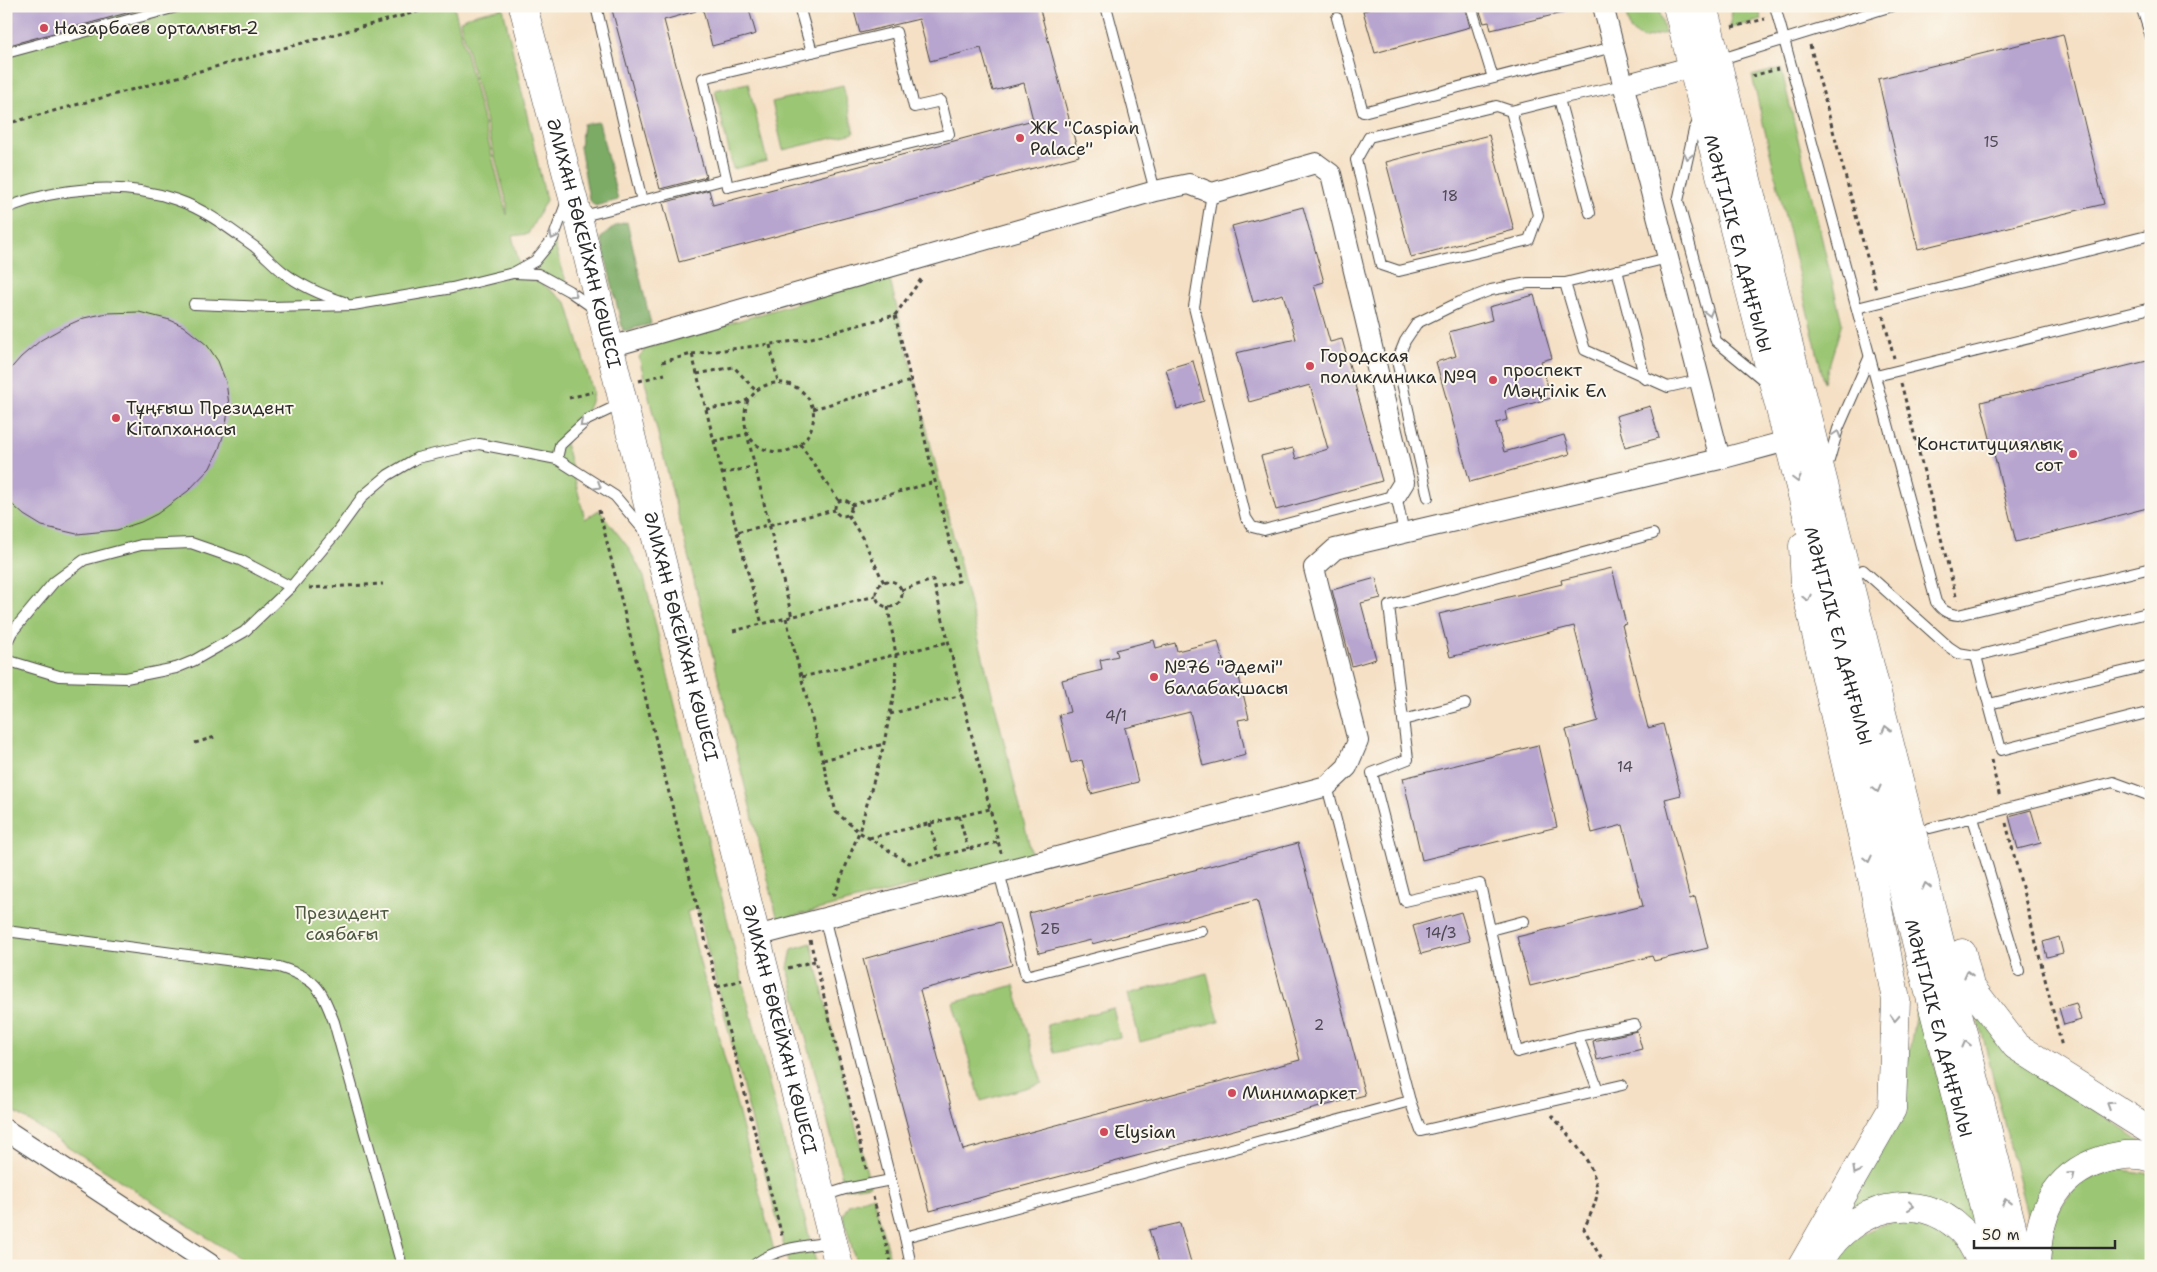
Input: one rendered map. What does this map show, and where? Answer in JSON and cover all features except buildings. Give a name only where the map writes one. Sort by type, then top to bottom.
[{"type":"main road","name":"ӘЛИХАН БӨКЕЙХАН КӨШЕСІ","points":[[523,6],[610,347],[630,392],[658,546],[836,1254]]},
{"type":"main road","name":"МӘҢГІЛІК ЕЛ ДАҢҒЫЛЫ","points":[[1677,6],[1705,64],[1823,480],[1819,512],[1999,1266]]},
{"type":"main road","name":"МӘҢГІЛІК ЕЛ ДАҢҒЫЛЫ","points":[[1712,16],[1705,64],[1704,110],[1787,441],[1819,512],[2022,1266]]},
{"type":"main road","points":[[1819,512],[1863,570],[1970,986],[2016,1046],[2151,1131]]},
{"type":"main road","points":[[1802,1266],[1892,1108],[1896,1000],[1873,883],[1805,586],[1802,554],[1819,512]]},
{"type":"main road","points":[[2036,1266],[2040,1225],[2053,1196],[2065,1182],[2078,1170],[2114,1156],[2131,1155],[2151,1158]]},
{"type":"main road","points":[[1817,1266],[1830,1244],[1850,1225],[1864,1216],[1884,1208],[1902,1205],[1930,1211],[1954,1223],[1963,1231],[1984,1266]]},
{"type":"street","points":[[1603,6],[1720,458]]},
{"type":"street","points":[[1624,85],[1705,64]]},
{"type":"street","points":[[610,347],[1155,191],[1189,184],[1212,193],[1316,163],[1331,174],[1404,482],[1396,495]]},
{"type":"street","points":[[756,936],[1327,786],[1347,767],[1358,741],[1314,568],[1335,549],[1787,441]]},
{"type":"street","points":[[6,1130],[213,1266]]},
{"type":"lane","points":[[6,53],[180,6]]},
{"type":"lane","points":[[596,6],[642,201]]},
{"type":"lane","points":[[799,6],[812,52]]},
{"type":"lane","points":[[1106,6],[1155,191]]},
{"type":"lane","points":[[1471,6],[1493,78]]},
{"type":"lane","points":[[1705,64],[1892,6]]},
{"type":"lane","points":[[2141,6],[2151,37]]},
{"type":"lane","points":[[1776,11],[1936,602],[1942,610],[1958,615],[2151,568]]},
{"type":"lane","points":[[1337,18],[1363,112],[1613,47]]},
{"type":"lane","points":[[896,32],[914,107],[941,101],[949,134],[728,187],[702,78],[812,52],[896,32]]},
{"type":"lane","points":[[1511,111],[1538,215],[1529,240],[1399,271],[1381,265],[1356,160],[1369,137],[1496,106],[1511,111],[1624,85]]},
{"type":"lane","points":[[1559,99],[1590,213]]},
{"type":"lane","points":[[1704,110],[1694,130],[1678,201],[1716,341],[1774,389]]},
{"type":"lane","points":[[578,217],[726,179]]},
{"type":"lane","points":[[6,208],[30,198],[88,189],[140,191],[177,200],[213,217],[257,249],[284,273],[316,293],[353,305]]},
{"type":"lane","points":[[194,304],[271,307],[353,305],[452,288],[513,273],[535,261],[553,239],[571,191]]},
{"type":"lane","points":[[1212,193],[1194,307],[1246,518],[1252,526],[1264,530],[1396,495],[1404,533]]},
{"type":"lane","points":[[1857,308],[2151,236]]},
{"type":"lane","points":[[1428,496],[1397,361],[1417,323],[1460,302],[1484,293],[1528,283],[1565,283],[1668,258]]},
{"type":"lane","points":[[1617,270],[1645,379]]},
{"type":"lane","points":[[513,273],[538,274],[569,291],[602,313]]},
{"type":"lane","points":[[1565,283],[1585,350],[1668,388],[1699,380]]},
{"type":"lane","points":[[1876,376],[2151,308]]},
{"type":"lane","points":[[1823,480],[1838,429],[1870,356]]},
{"type":"lane","points":[[557,459],[560,445],[587,420],[630,392]]},
{"type":"lane","points":[[6,660],[59,676],[126,678],[176,668],[244,632],[291,587],[336,533],[363,496],[388,475],[417,458],[479,444],[557,459],[615,496],[658,546]]},
{"type":"lane","points":[[1635,1025],[1578,1036],[1517,1052],[1480,884],[1405,901],[1372,774],[1408,759],[1389,606],[1653,534]]},
{"type":"lane","points":[[6,644],[12,632],[54,582],[84,560],[141,545],[191,542],[240,560],[291,587]]},
{"type":"lane","points":[[1863,570],[1949,647],[1958,652],[1976,656],[2151,612]]},
{"type":"lane","points":[[1976,656],[2001,750],[2151,712]]},
{"type":"lane","points":[[1989,704],[2151,665]]},
{"type":"lane","points":[[1403,720],[1465,704]]},
{"type":"lane","points":[[1930,828],[2113,782],[2151,796]]},
{"type":"lane","points":[[1327,786],[1410,1101],[1421,1131],[1622,1085]]},
{"type":"lane","points":[[1930,828],[1972,818],[2019,971]]},
{"type":"lane","points":[[1002,871],[1026,976],[1202,931]]},
{"type":"lane","points":[[816,920],[891,1180],[911,1266]]},
{"type":"lane","points":[[1490,930],[1524,921]]},
{"type":"lane","points":[[6,931],[279,967],[303,975],[316,986],[325,998],[334,1022],[402,1266]]},
{"type":"lane","points":[[1578,1036],[1598,1090]]},
{"type":"lane","points":[[905,1237],[1410,1101]]},
{"type":"lane","points":[[822,1196],[891,1180]]},
{"type":"lane","points":[[753,1266],[770,1255],[786,1249],[836,1254]]},
{"type":"path","points":[[6,124],[438,6]]},
{"type":"path","points":[[1712,16],[1776,11]]},
{"type":"path","points":[[1807,33],[1879,303]]},
{"type":"path","points":[[1752,76],[1791,65]]},
{"type":"path","points":[[662,362],[692,354],[804,340],[895,315],[940,253]]},
{"type":"path","points":[[895,315],[959,582],[935,588]]},
{"type":"path","points":[[770,345],[778,382]]},
{"type":"path","points":[[692,354],[762,624]]},
{"type":"path","points":[[697,374],[734,367],[756,391]]},
{"type":"path","points":[[630,392],[665,374]]},
{"type":"path","points":[[813,410],[911,381]]},
{"type":"path","points":[[748,434],[763,449],[774,452],[785,452],[800,444],[811,431],[813,420],[813,410],[808,398],[790,384],[778,382],[766,384],[748,400],[744,417],[755,466],[792,617]]},
{"type":"path","points":[[569,398],[593,392]]},
{"type":"path","points":[[706,409],[748,400]]},
{"type":"path","points":[[714,441],[748,434]]},
{"type":"path","points":[[800,444],[839,501]]},
{"type":"path","points":[[722,474],[755,466]]},
{"type":"path","points":[[851,505],[935,482]]},
{"type":"path","points":[[835,510],[839,501],[845,500],[851,505]]},
{"type":"path","points":[[848,515],[851,505]]},
{"type":"path","points":[[599,510],[717,987],[786,1249]]},
{"type":"path","points":[[737,532],[835,510]]},
{"type":"path","points":[[835,510],[840,516],[848,515]]},
{"type":"path","points":[[848,515],[863,539],[884,583]]},
{"type":"path","points":[[901,590],[933,580],[998,842],[1002,871]]},
{"type":"path","points":[[884,583],[896,584],[901,590],[901,598],[899,602],[888,607],[880,603],[876,596],[878,588],[884,583]]},
{"type":"path","points":[[291,587],[316,588],[383,584]]},
{"type":"path","points":[[733,631],[876,596]]},
{"type":"path","points":[[826,896],[835,894],[859,832],[884,744],[895,689],[896,655],[888,607]]},
{"type":"path","points":[[786,618],[836,812],[859,832],[909,863],[998,842]]},
{"type":"path","points":[[802,677],[948,642]]},
{"type":"path","points":[[890,714],[962,695]]},
{"type":"path","points":[[195,743],[215,737]]},
{"type":"path","points":[[823,760],[884,744]]},
{"type":"path","points":[[869,838],[990,809]]},
{"type":"path","points":[[959,816],[968,849]]},
{"type":"path","points":[[930,823],[938,856]]},
{"type":"path","points":[[816,920],[815,961],[892,1266]]},
{"type":"path","points":[[788,968],[815,961]]},
{"type":"path","points":[[717,987],[742,980]]},
{"type":"path","points":[[1543,1103],[1592,1172],[1597,1193],[1584,1229],[1606,1266]]},
{"type":"green space","name":"Президент саябағы","points":[[6,6],[454,6],[507,215],[507,204],[460,21],[472,15],[503,8],[546,200],[528,234],[512,236],[523,278],[541,283],[567,303],[593,392],[587,411],[574,425],[563,433],[585,519],[599,510],[628,547],[644,577],[742,980],[817,1266],[789,1266],[697,908],[687,912],[778,1266],[251,1266],[6,1106]]},
{"type":"green space","points":[[1624,6],[1658,6],[1665,33],[1643,39],[1630,30]]},
{"type":"green space","points":[[1733,6],[1758,6],[1762,20],[1729,28]]},
{"type":"green space","points":[[1781,68],[1842,323],[1824,382],[1752,76]]},
{"type":"green space","points":[[748,83],[767,161],[733,169],[715,90]]},
{"type":"green space","points":[[843,85],[854,133],[783,150],[772,102]]},
{"type":"green space","points":[[599,122],[618,200],[595,206],[589,199],[580,147],[583,124]]},
{"type":"green space","points":[[627,222],[651,324],[623,331],[601,238],[616,225]]},
{"type":"green space","points":[[553,239],[569,291],[538,274],[535,261]]},
{"type":"green space","points":[[889,276],[1032,855],[778,920],[639,357],[646,348]]},
{"type":"green space","points":[[811,943],[870,1185],[845,1189],[788,968],[792,949]]},
{"type":"green space","points":[[1207,973],[1219,1021],[1140,1042],[1128,994]]},
{"type":"green space","points":[[1014,985],[1042,1083],[981,1101],[953,1003]]},
{"type":"green space","points":[[1918,999],[1976,1235],[1960,1215],[1838,1225],[1902,1097]]},
{"type":"green space","points":[[1975,1005],[2024,1062],[2151,1148],[2098,1152],[2030,1227]]},
{"type":"green space","points":[[1113,1008],[1120,1037],[1054,1053],[1047,1025]]},
{"type":"green space","points":[[2123,1170],[2151,1174],[2151,1266],[2051,1266],[2052,1220],[2077,1184],[2108,1171]]},
{"type":"green space","points":[[873,1196],[892,1266],[857,1266],[843,1215],[849,1204]]},
{"type":"green space","points":[[1902,1220],[1927,1223],[1944,1232],[1973,1266],[1831,1266],[1838,1256],[1861,1235],[1879,1226]]},
{"type":"place","name":"Назарбаев орталығы-2","points":[[44,28]]},
{"type":"place","name":"ЖК \"Caspian Palace\"","points":[[1020,138]]},
{"type":"place","name":"Городская поликлиника №9","points":[[1310,366]]},
{"type":"place","name":"проспект Мәңгілік Ел","points":[[1493,380]]},
{"type":"place","name":"Тұңғыш Президент Кітапханасы","points":[[116,418]]},
{"type":"place","name":"Конституциялық сот","points":[[2073,454]]},
{"type":"place","name":"№76 \"Әдемі\" балабақшасы","points":[[1154,677]]},
{"type":"place","name":"Минимаркет","points":[[1232,1093]]},
{"type":"place","name":"Elysian","points":[[1104,1132]]}]
